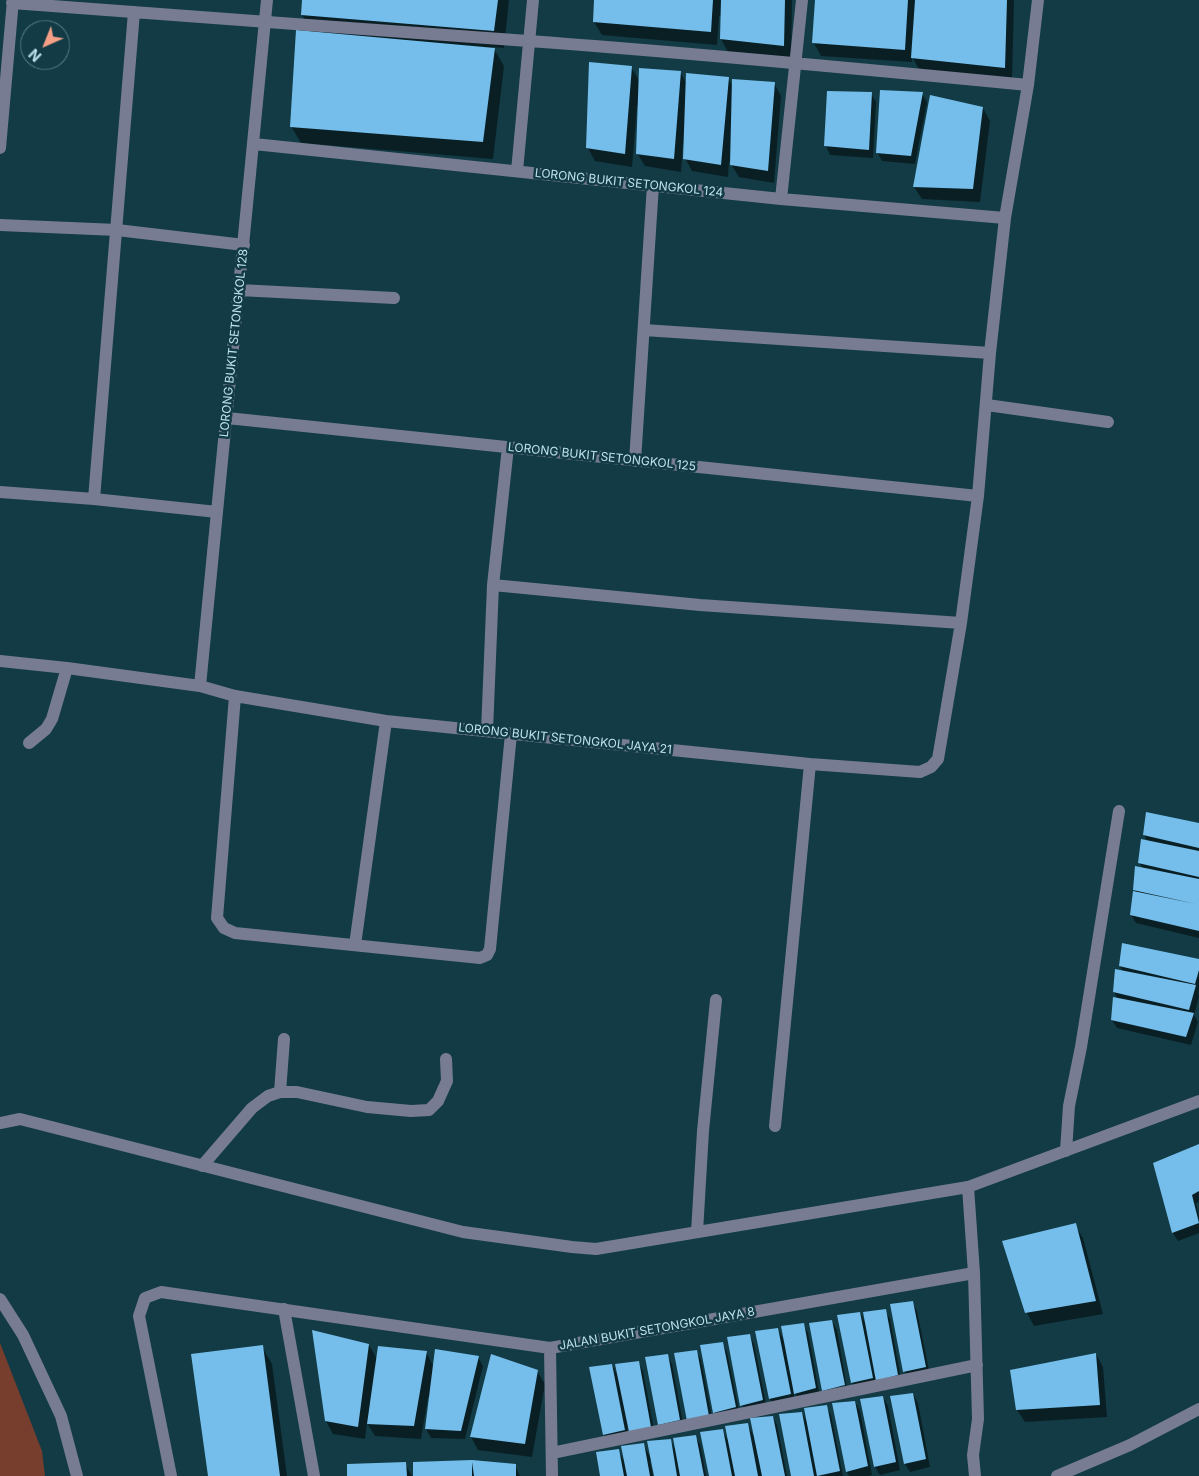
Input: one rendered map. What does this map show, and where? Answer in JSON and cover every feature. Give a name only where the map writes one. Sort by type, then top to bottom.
[{"type":"street","name":"LORONG BUKIT SETONGKOL 128","points":[[200,686],[267,0]]},
{"type":"street","points":[[517,171],[533,0]]},
{"type":"street","points":[[781,199],[802,0]]},
{"type":"street","points":[[493,585],[700,605],[961,623],[978,496],[1004,218],[1028,85],[1038,0]]},
{"type":"street","points":[[0,148],[4,61],[13,1],[264,23],[529,41],[795,63],[1028,85]]},
{"type":"street","points":[[94,499],[134,12]]},
{"type":"street","name":"LORONG BUKIT SETONGKOL 124","points":[[254,144],[781,199],[1004,218]]},
{"type":"street","points":[[635,461],[653,185]]},
{"type":"street","points":[[0,225],[117,230],[244,245]]},
{"type":"street","points":[[240,290],[394,298]]},
{"type":"street","points":[[644,330],[990,353]]},
{"type":"street","points":[[987,405],[1108,422]]},
{"type":"street","name":"LORONG BUKIT SETONGKOL 125","points":[[227,418],[978,496]]},
{"type":"street","points":[[487,731],[493,585],[508,447]]},
{"type":"street","points":[[0,492],[94,499],[217,512]]},
{"type":"street","name":"LORONG BUKIT SETONGKOL JAYA 21","points":[[0,661],[200,686],[235,696],[386,722],[810,764],[920,772],[931,767],[938,759],[961,623]]},
{"type":"street","points":[[29,744],[46,729],[52,719],[67,668]]},
{"type":"street","points":[[235,696],[217,918],[224,928],[234,933],[480,958],[487,955],[490,950],[511,734]]},
{"type":"street","points":[[355,945],[386,722]]},
{"type":"street","points":[[775,1126],[810,764]]},
{"type":"street","points":[[1066,1151],[1069,1106],[1081,1047],[1119,811]]},
{"type":"street","points":[[697,1232],[703,1132],[716,1000]]},
{"type":"street","points":[[280,1092],[284,1040]]},
{"type":"street","points":[[202,1166],[252,1108],[268,1096],[280,1092],[297,1092],[367,1107],[411,1111],[429,1110],[438,1101],[447,1081],[446,1059]]},
{"type":"street","points":[[1,1122],[20,1119],[463,1232],[596,1249],[968,1187],[1199,1101]]},
{"type":"street","points":[[968,1187],[974,1273],[977,1366],[978,1419],[973,1455],[975,1476]]},
{"type":"street","name":"JALAN BUKIT SETONGKOL JAYA 8","points":[[171,1476],[139,1316],[145,1298],[160,1292],[550,1348],[974,1273]]},
{"type":"street","points":[[0,1299],[23,1335],[61,1416],[77,1476]]},
{"type":"street","points":[[284,1309],[314,1476]]},
{"type":"street","points":[[550,1348],[552,1476]]},
{"type":"street","points":[[552,1453],[977,1366]]},
{"type":"street","points":[[1057,1476],[1130,1445],[1199,1409]]},
{"type":"shaded area","points":[[0,1343],[42,1451],[45,1476],[0,1476]]},
{"type":"building","points":[[302,0],[498,0],[494,31],[301,15]]},
{"type":"building","points":[[594,0],[713,0],[711,32],[593,22]]},
{"type":"building","points":[[721,0],[785,0],[784,46],[720,39]]},
{"type":"building","points":[[815,0],[908,0],[905,50],[812,43]]},
{"type":"building","points":[[915,0],[1007,0],[1005,68],[911,58]]},
{"type":"building","points":[[296,30],[495,48],[483,142],[290,127]]},
{"type":"building","points":[[589,62],[632,66],[625,154],[586,148]]},
{"type":"building","points":[[639,68],[681,71],[674,159],[636,154]]},
{"type":"building","points":[[686,73],[729,77],[721,165],[683,159]]},
{"type":"building","points":[[732,79],[775,82],[768,171],[730,165]]},
{"type":"building","points":[[880,90],[923,92],[911,156],[876,153]]},
{"type":"building","points":[[827,91],[872,92],[869,150],[824,146]]},
{"type":"building","points":[[930,95],[983,107],[973,189],[913,187]]},
{"type":"building","points":[[1146,812],[1199,823],[1199,848],[1143,835]]},
{"type":"building","points":[[1141,839],[1199,851],[1199,877],[1138,863]]},
{"type":"building","points":[[1135,866],[1199,879],[1199,931],[1130,915],[1133,891],[1196,904],[1133,890]]},
{"type":"building","points":[[1122,943],[1199,959],[1199,970],[1195,984],[1119,966]]},
{"type":"building","points":[[1115,969],[1196,985],[1189,1010],[1113,992]]},
{"type":"building","points":[[1113,997],[1194,1013],[1186,1037],[1111,1020]]},
{"type":"building","points":[[1199,1144],[1199,1191],[1192,1195],[1199,1223],[1172,1233],[1153,1163]]},
{"type":"building","points":[[1076,1223],[1096,1301],[1025,1313],[1002,1241]]},
{"type":"building","points":[[913,1301],[926,1367],[903,1372],[890,1304]]},
{"type":"building","points":[[886,1309],[898,1375],[876,1381],[863,1312]]},
{"type":"building","points":[[860,1312],[873,1378],[851,1383],[837,1315]]},
{"type":"building","points":[[832,1320],[845,1385],[822,1391],[809,1323]]},
{"type":"building","points":[[804,1323],[816,1388],[794,1394],[781,1326]]},
{"type":"building","points":[[778,1328],[791,1394],[769,1399],[755,1331]]},
{"type":"building","points":[[312,1330],[369,1344],[358,1427],[325,1421]]},
{"type":"building","points":[[750,1334],[763,1400],[740,1406],[727,1337]]},
{"type":"building","points":[[723,1342],[736,1407],[713,1413],[700,1345]]},
{"type":"building","points":[[263,1345],[280,1476],[208,1476],[191,1354]]},
{"type":"building","points":[[378,1346],[427,1351],[414,1426],[367,1424]]},
{"type":"building","points":[[435,1349],[479,1356],[461,1431],[425,1429]]},
{"type":"building","points":[[697,1350],[709,1416],[687,1421],[674,1353]]},
{"type":"building","points":[[1096,1353],[1100,1405],[1016,1410],[1010,1370]]},
{"type":"building","points":[[491,1354],[538,1370],[525,1444],[470,1437]]},
{"type":"building","points":[[668,1354],[680,1420],[658,1425],[645,1357]]},
{"type":"building","points":[[639,1361],[651,1427],[629,1432],[615,1364]]},
{"type":"building","points":[[612,1364],[625,1430],[603,1435],[589,1367]]},
{"type":"building","points":[[913,1393],[926,1459],[904,1464],[890,1396]]},
{"type":"building","points":[[883,1396],[896,1462],[874,1467],[860,1399]]},
{"type":"building","points":[[855,1401],[868,1466],[846,1472],[832,1403]]},
{"type":"building","points":[[827,1405],[840,1471],[817,1476],[804,1408]]},
{"type":"building","points":[[802,1412],[814,1476],[791,1476],[779,1414]]},
{"type":"building","points":[[773,1416],[785,1476],[762,1476],[750,1418]]},
{"type":"building","points":[[748,1423],[758,1476],[735,1476],[725,1426]]},
{"type":"building","points":[[723,1429],[732,1476],[709,1476],[700,1432]]},
{"type":"building","points":[[696,1435],[704,1476],[680,1476],[673,1438]]},
{"type":"building","points":[[671,1439],[677,1476],[654,1476],[647,1441]]},
{"type":"building","points":[[644,1443],[650,1476],[627,1476],[621,1446]]},
{"type":"building","points":[[619,1449],[624,1476],[600,1476],[596,1452]]},
{"type":"building","points":[[472,1460],[516,1464],[516,1476],[474,1476],[472,1462],[472,1476],[413,1476],[413,1462]]},
{"type":"building","points":[[406,1462],[407,1476],[347,1476],[347,1464]]}]
